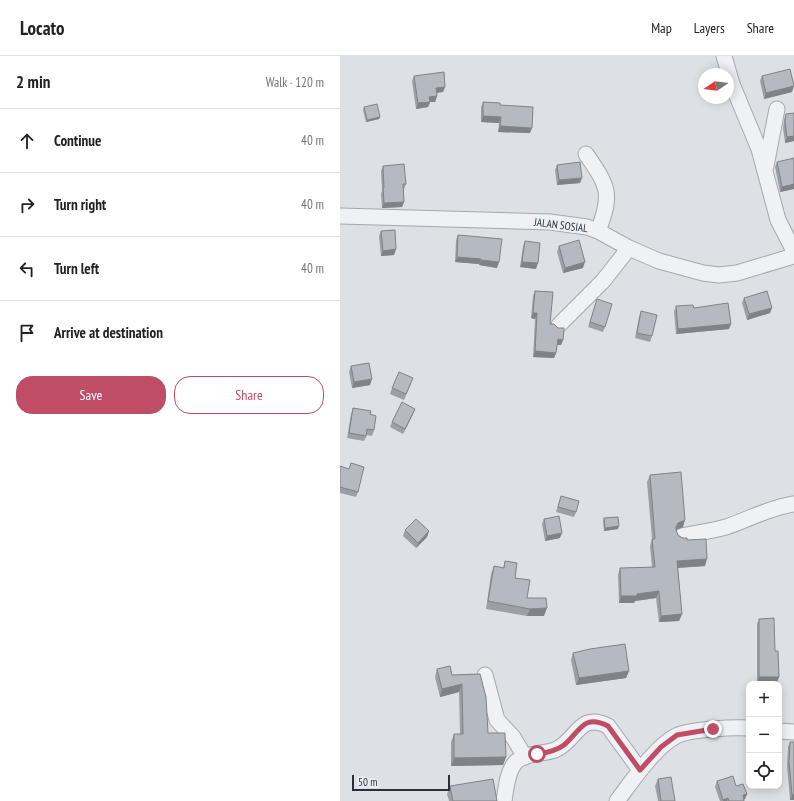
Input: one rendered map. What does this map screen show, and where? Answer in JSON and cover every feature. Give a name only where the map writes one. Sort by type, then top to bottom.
[{"type":"street","points":[[724,56],[732,84],[759,149],[778,220],[794,251]]},
{"type":"street","points":[[765,169],[777,109]]},
{"type":"street","points":[[586,154],[602,177],[607,191],[606,206],[598,231]]},
{"type":"street","name":"JALAN SOSIAL","points":[[340,216],[550,222],[587,227],[659,261],[703,273],[737,273],[794,256]]},
{"type":"street","points":[[559,325],[603,282],[629,248]]},
{"type":"street","points":[[682,536],[709,532],[772,508],[794,504]]},
{"type":"street","points":[[485,675],[497,720],[513,737],[525,756]]},
{"type":"street","points":[[504,801],[508,781],[514,763],[525,756],[556,750],[563,746],[582,726],[588,722],[601,722],[608,726],[640,770]]},
{"type":"street","points":[[617,801],[640,770],[661,747],[677,735],[713,729],[746,728]]},
{"type":"street","points":[[782,730],[794,732]]},
{"type":"building","points":[[790,69],[794,86],[766,93],[762,76]]},
{"type":"building","points":[[444,72],[445,87],[436,88],[437,96],[429,97],[430,102],[418,103],[414,76]]},
{"type":"building","points":[[483,102],[500,103],[500,105],[533,107],[532,128],[500,126],[501,117],[483,116]]},
{"type":"building","points":[[377,104],[380,117],[367,120],[364,107]]},
{"type":"building","points":[[794,113],[794,136],[787,137],[785,122],[786,114]]},
{"type":"building","points":[[794,158],[794,184],[782,187],[777,162]]},
{"type":"building","points":[[580,162],[582,178],[559,180],[557,165]]},
{"type":"building","points":[[404,164],[406,184],[403,184],[404,202],[384,203],[383,166]]},
{"type":"building","points":[[395,230],[396,249],[383,251],[381,231]]},
{"type":"building","points":[[458,235],[502,239],[499,262],[457,257]]},
{"type":"building","points":[[579,240],[585,262],[565,268],[559,246]]},
{"type":"building","points":[[525,241],[540,243],[538,263],[522,262]]},
{"type":"building","points":[[535,291],[553,292],[550,324],[554,324],[558,328],[564,328],[563,340],[558,339],[556,353],[535,351],[537,313],[533,313]]},
{"type":"building","points":[[767,291],[772,308],[749,314],[744,298]]},
{"type":"building","points":[[597,299],[612,304],[605,327],[590,322]]},
{"type":"building","points":[[728,303],[731,324],[678,329],[676,306],[693,305],[694,308]]},
{"type":"building","points":[[641,311],[657,315],[652,336],[637,333]]},
{"type":"building","points":[[369,363],[372,379],[354,382],[351,366]]},
{"type":"building","points":[[399,372],[413,378],[406,394],[392,388]]},
{"type":"building","points":[[402,402],[415,409],[405,429],[392,422]]},
{"type":"building","points":[[353,408],[371,411],[370,414],[376,416],[374,430],[367,429],[366,436],[349,433]]},
{"type":"building","points":[[351,463],[364,467],[358,492],[340,487],[340,466],[349,469]]},
{"type":"building","points":[[681,472],[685,520],[678,523],[676,530],[678,535],[682,538],[687,538],[687,540],[706,539],[707,559],[677,561],[682,614],[661,616],[659,591],[637,594],[637,596],[621,596],[620,568],[655,567],[652,539],[655,539],[650,475]]},
{"type":"building","points":[[561,496],[579,501],[576,512],[558,507]]},
{"type":"building","points":[[559,516],[562,533],[547,536],[544,519]]},
{"type":"building","points":[[618,517],[619,526],[605,528],[604,518]]},
{"type":"building","points":[[416,519],[429,531],[418,543],[405,530]]},
{"type":"building","points":[[505,561],[517,563],[515,578],[530,580],[527,598],[546,598],[547,608],[530,609],[488,601],[494,566],[504,568]]},
{"type":"building","points":[[774,618],[775,651],[778,651],[779,677],[759,677],[759,619]]},
{"type":"building","points":[[625,644],[629,671],[579,678],[573,653]]},
{"type":"building","points":[[450,666],[452,675],[480,674],[486,697],[488,733],[505,733],[506,757],[454,758],[454,734],[463,734],[462,684],[442,689],[437,669]]},
{"type":"building","points":[[790,742],[794,742],[794,794],[792,795],[789,761]]},
{"type":"building","points":[[733,776],[736,786],[743,784],[747,794],[743,795],[744,801],[729,801],[728,798],[723,800],[717,781]]},
{"type":"building","points":[[671,777],[675,801],[661,801],[658,779]]},
{"type":"building","points":[[493,779],[497,801],[453,801],[450,786]]},
{"type":"route","points":[[537,754],[556,750],[563,746],[582,726],[588,722],[595,721],[601,722],[608,726],[640,770],[661,747],[677,735],[713,729]]}]
